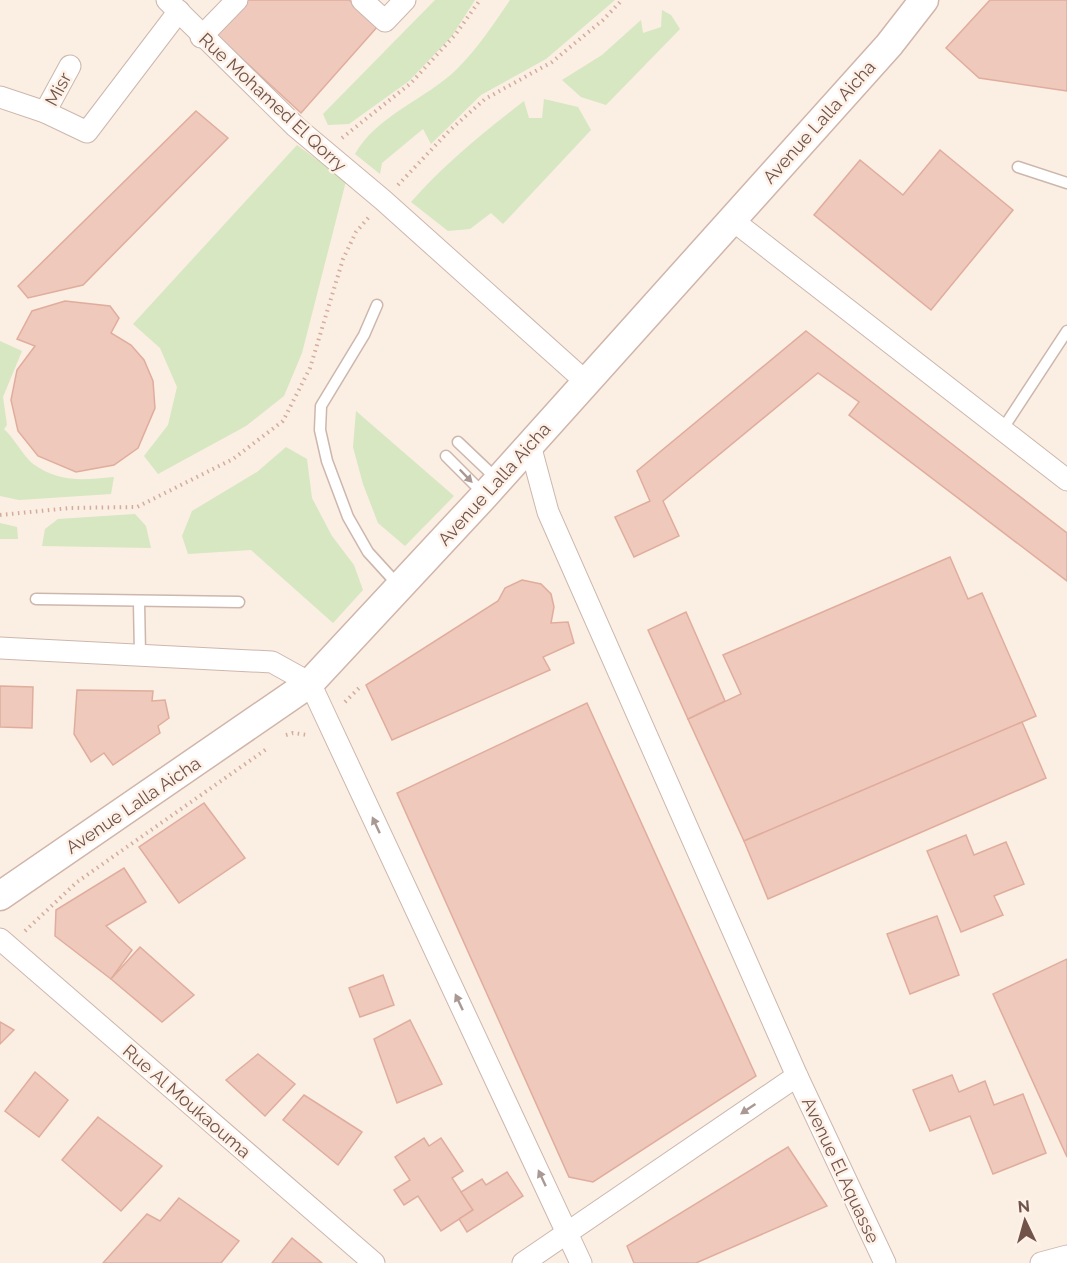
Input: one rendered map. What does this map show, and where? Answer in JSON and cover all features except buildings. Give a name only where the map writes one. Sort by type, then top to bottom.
[{"type":"street","points":[[201,37],[237,0]]},
{"type":"street","points":[[362,0],[385,21],[405,0]]},
{"type":"street","name":"Avenue Lalla Aicha","points":[[0,896],[310,683],[492,488],[889,45],[924,0]]},
{"type":"street","points":[[0,97],[45,112],[87,132],[173,5]]},
{"type":"street","name":"Rue Mohamed El Qorry","points":[[173,5],[201,37],[326,153],[383,200],[586,382]]},
{"type":"street","name":"Misr","points":[[45,112],[70,66]]},
{"type":"street","points":[[731,219],[1067,480]]},
{"type":"street","name":"Avenue El Aquasse","points":[[530,445],[548,512],[797,1076],[885,1263]]},
{"type":"street","points":[[0,648],[273,662],[310,683],[581,1263]]},
{"type":"street","name":"Rue Al Moukaouma","points":[[5,943],[374,1263]]},
{"type":"street","points":[[523,1263],[797,1076]]},
{"type":"street","points":[[1041,1263],[1067,1256]]},
{"type":"lane","points":[[1018,167],[1067,183]]},
{"type":"lane","points":[[377,305],[364,335],[321,406],[320,430],[327,461],[348,517],[368,552],[400,587]]},
{"type":"lane","points":[[1002,430],[1067,332]]},
{"type":"lane","points":[[458,442],[492,488]]},
{"type":"lane","points":[[446,456],[492,488]]},
{"type":"lane","points":[[36,599],[239,602]]},
{"type":"lane","points":[[139,602],[140,654]]},
{"type":"path","points":[[326,153],[353,127],[411,83],[455,35],[480,0]]},
{"type":"path","points":[[0,515],[70,508],[137,507],[181,487]]},
{"type":"path","points":[[283,737],[293,733],[313,738]]},
{"type":"path","points":[[5,943],[77,882],[275,743]]},
{"type":"green space","points":[[435,0],[475,0],[452,36],[409,81],[349,124],[328,125],[323,114]]},
{"type":"green space","points":[[510,0],[615,0],[546,59],[481,95],[431,144],[423,129],[382,163],[380,174],[355,154],[364,140],[389,118],[431,90],[457,69],[478,45]]},
{"type":"green space","points":[[662,10],[671,15],[680,29],[606,105],[581,97],[562,80],[602,55],[641,20],[643,33],[661,27]]},
{"type":"green space","points":[[544,99],[578,107],[591,130],[503,224],[491,213],[470,229],[448,231],[411,202],[451,161],[524,101],[529,118],[542,118]]},
{"type":"green space","points":[[297,145],[346,181],[302,353],[284,396],[246,426],[158,474],[144,456],[168,425],[177,387],[160,348],[133,324]]},
{"type":"green space","points":[[0,341],[22,351],[3,397],[7,425],[4,429],[30,461],[43,470],[72,479],[114,477],[111,494],[19,500],[0,496]]},
{"type":"green space","points":[[356,411],[454,496],[405,546],[378,523],[363,484],[353,447]]},
{"type":"green space","points":[[286,447],[307,459],[312,498],[332,536],[354,565],[363,590],[333,623],[251,550],[188,554],[182,536],[192,511],[257,472]]},
{"type":"green space","points":[[135,514],[146,526],[151,548],[42,546],[45,529],[58,519]]},
{"type":"green space","points":[[0,523],[17,527],[18,539],[0,539]]}]
